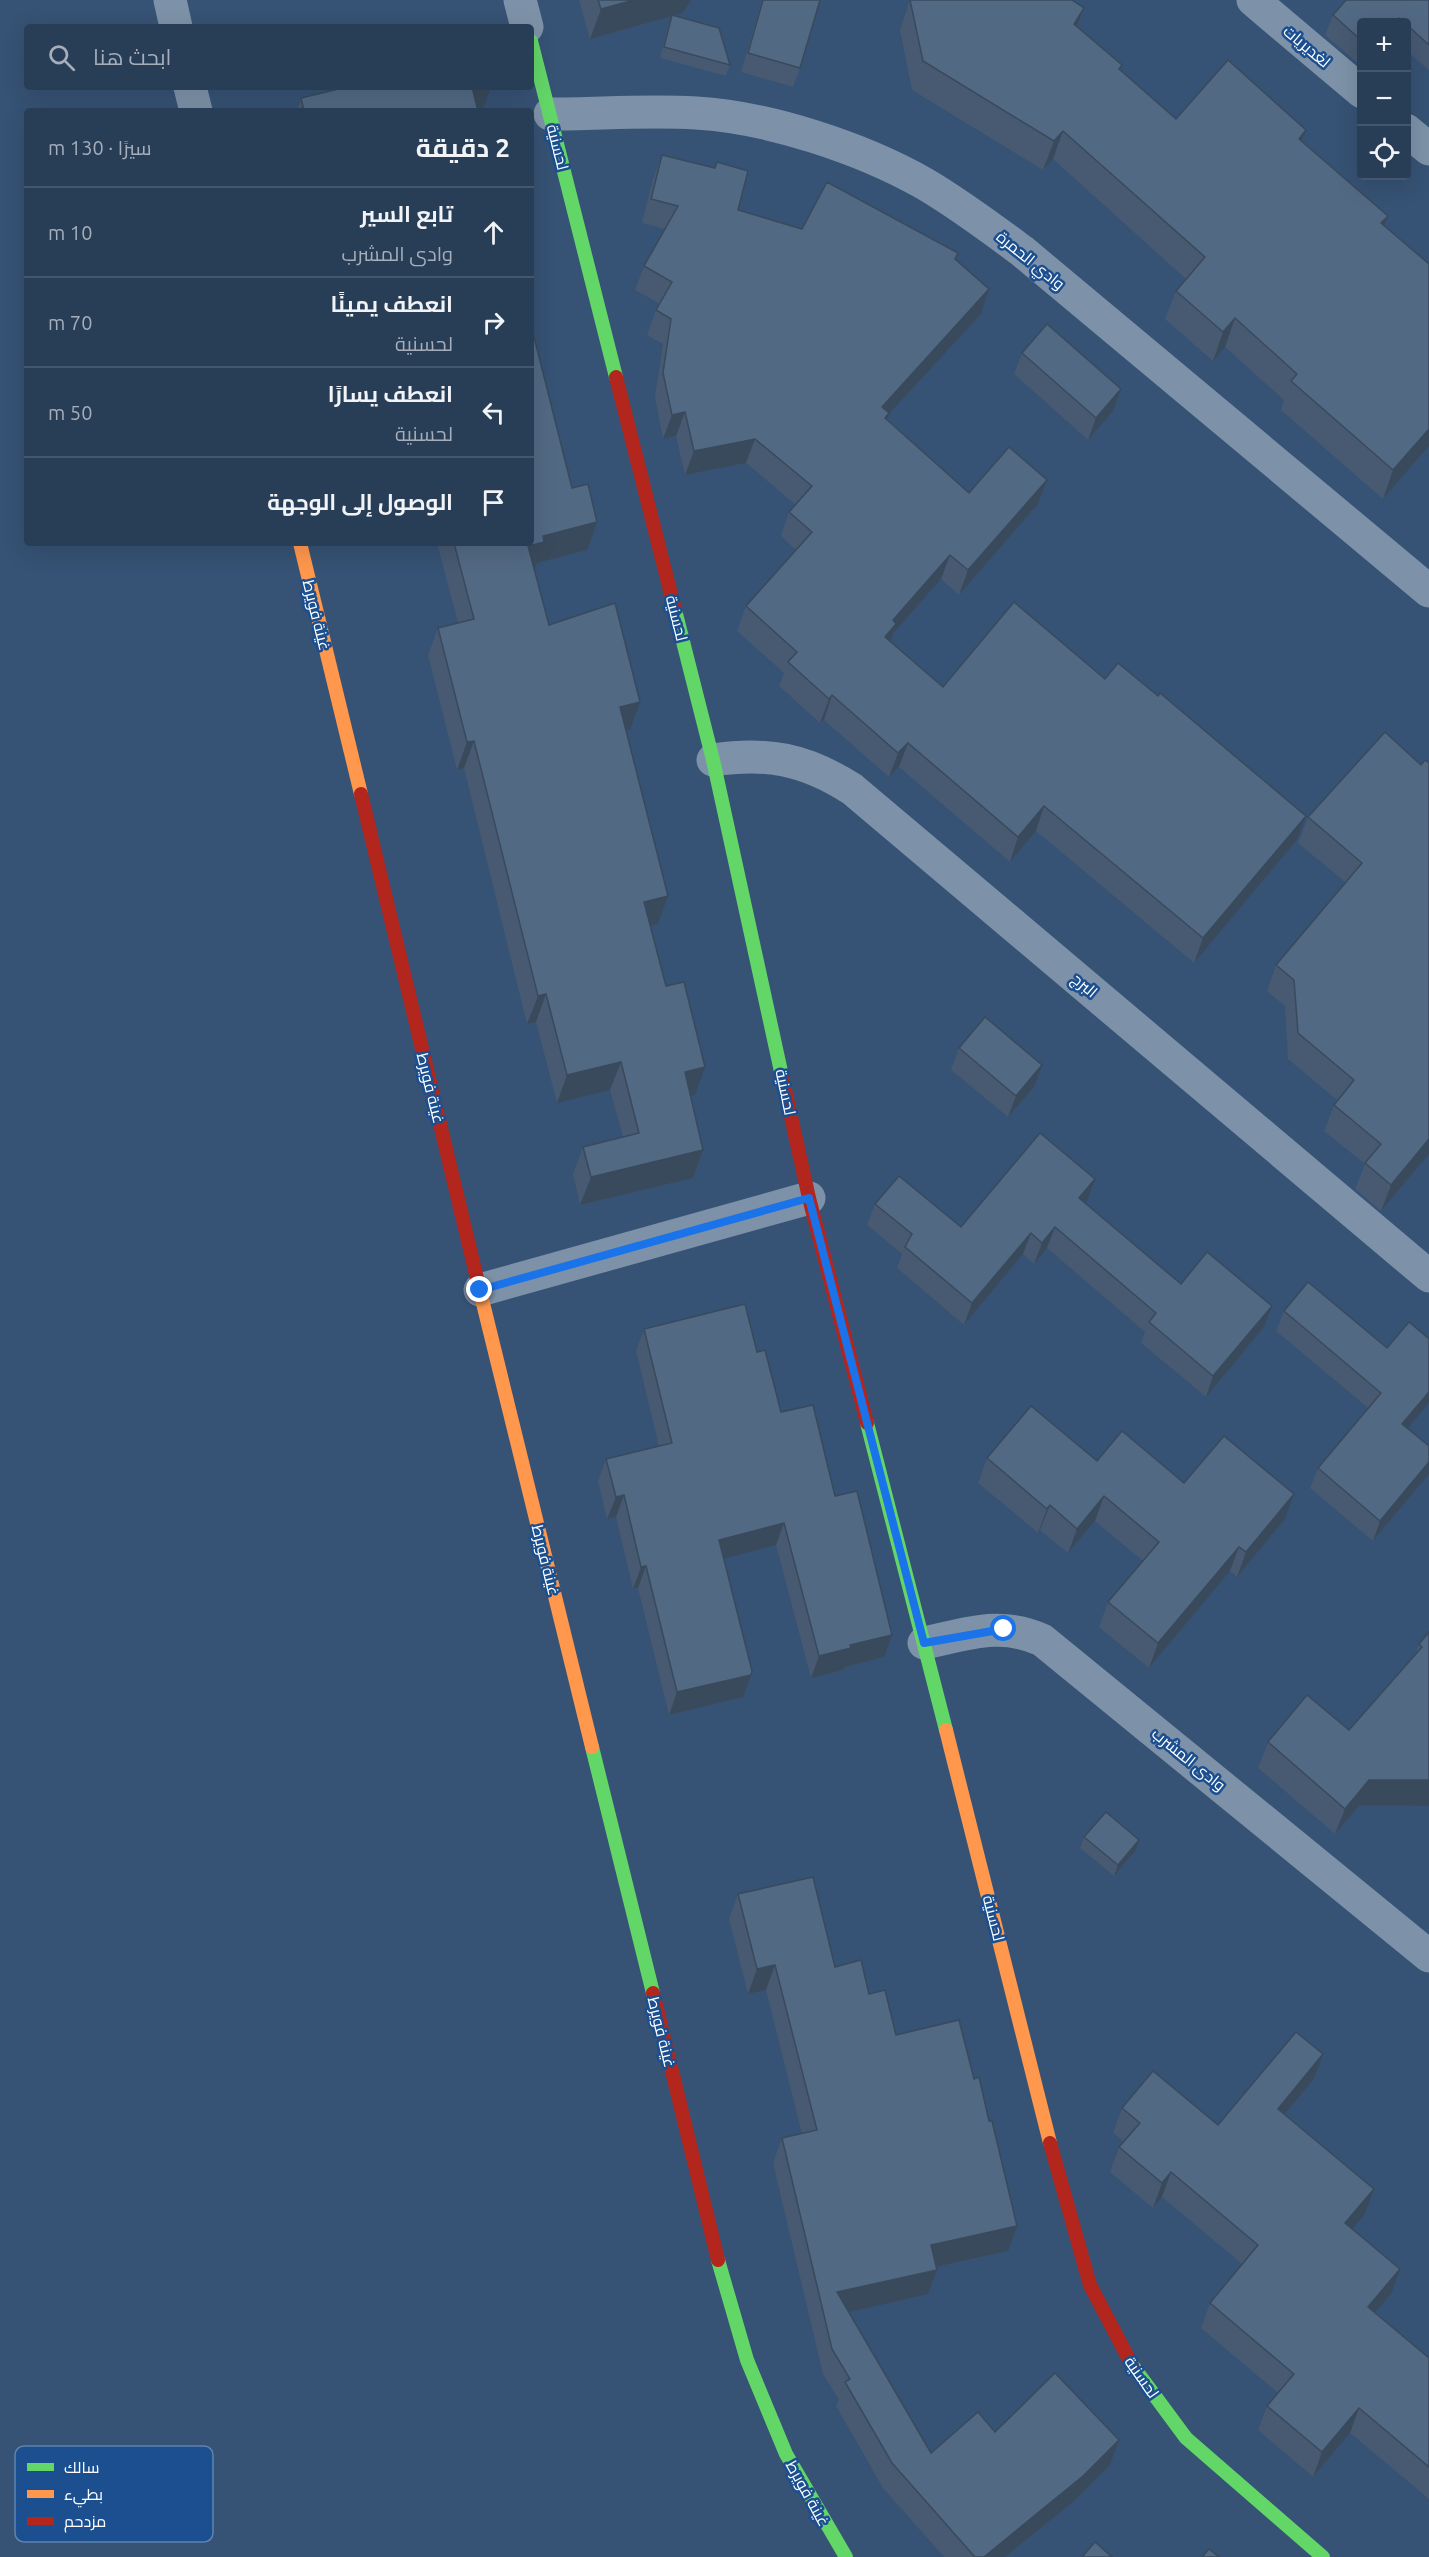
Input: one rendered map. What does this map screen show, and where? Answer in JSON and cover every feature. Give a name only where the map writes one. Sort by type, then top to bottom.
[{"type":"street","points":[[170,0],[175,24]]},
{"type":"street","points":[[520,0],[526,24]]},
{"type":"street","name":"لغديريات","points":[[1253,0],[1357,88]]},
{"type":"street","name":"لحسنية","points":[[534,53],[713,760],[809,1198],[1064,2199],[1090,2285],[1132,2366],[1186,2438],[1323,2557]]},
{"type":"street","points":[[191,90],[195,108]]},
{"type":"street","name":"وادي الحمرة","points":[[550,114],[696,113],[756,122],[822,140],[869,158],[923,183],[974,215],[1022,251],[1429,591]]},
{"type":"street","points":[[1411,133],[1429,149]]},
{"type":"street","name":"غينة فويرط","points":[[301,546],[718,2262],[747,2360],[786,2454],[846,2557]]},
{"type":"street","name":"البرج","points":[[713,760],[742,756],[771,756],[827,773],[852,789],[1429,1276]]},
{"type":"street","points":[[480,1290],[809,1198]]},
{"type":"street","name":"وادى المشرب","points":[[924,1643],[1004,1629],[1024,1632],[1042,1640],[1429,1956]]},
{"type":"building","points":[[598,0],[634,0],[601,9]]},
{"type":"building","points":[[763,0],[820,0],[800,68],[748,53]]},
{"type":"building","points":[[910,0],[1072,0],[1084,8],[1074,24],[1122,65],[1119,69],[1176,119],[1228,60],[1306,130],[1299,139],[1388,216],[1381,223],[1429,264],[1429,429],[1393,470],[1291,381],[1297,374],[1235,318],[1223,332],[1176,291],[1205,257],[1063,131],[1054,141],[923,61]]},
{"type":"building","points":[[1346,0],[1429,0],[1429,45],[1411,29],[1411,18],[1357,18],[1357,37],[1333,15]]},
{"type":"building","points":[[672,15],[719,28],[730,65],[664,47]]},
{"type":"building","points":[[335,90],[473,90],[477,108],[303,108],[301,98]]},
{"type":"building","points":[[662,155],[715,168],[717,162],[748,171],[738,210],[802,229],[827,182],[958,253],[955,259],[989,289],[882,407],[889,413],[885,418],[969,493],[1009,447],[1047,480],[968,570],[950,555],[893,620],[896,624],[885,637],[943,687],[1014,602],[1105,679],[1118,663],[1158,696],[1160,693],[1306,816],[1203,938],[1044,806],[1018,837],[908,743],[898,753],[832,695],[829,699],[788,662],[797,652],[746,606],[812,532],[789,512],[812,486],[755,439],[694,451],[685,412],[672,415],[663,373],[671,319],[656,310],[672,282],[644,266],[678,206],[651,199]]},
{"type":"building","points":[[1047,324],[1121,389],[1096,418],[1022,353]]},
{"type":"building","points":[[534,337],[572,488],[588,484],[597,522],[543,536],[544,542],[534,544]]},
{"type":"building","points":[[455,546],[528,546],[549,625],[615,603],[640,702],[620,707],[668,896],[644,902],[666,986],[684,982],[705,1067],[685,1072],[703,1150],[591,1177],[583,1147],[639,1133],[621,1062],[567,1075],[546,994],[538,996],[474,741],[467,742],[438,628],[474,619]]},
{"type":"building","points":[[1385,732],[1421,765],[1425,760],[1429,763],[1429,1139],[1391,1185],[1365,1163],[1381,1144],[1334,1105],[1354,1080],[1298,1033],[1294,980],[1276,965],[1362,863],[1308,817]]},
{"type":"building","points":[[985,1017],[1042,1065],[1016,1096],[959,1048]]},
{"type":"building","points":[[1040,1133],[1095,1179],[1079,1198],[1181,1284],[1207,1252],[1272,1306],[1213,1376],[1149,1322],[1156,1313],[1055,1227],[1042,1243],[1031,1233],[972,1303],[905,1247],[912,1234],[875,1204],[899,1176],[961,1227]]},
{"type":"building","points":[[1308,1282],[1387,1348],[1409,1322],[1429,1339],[1429,1392],[1402,1424],[1429,1446],[1429,1462],[1380,1521],[1318,1468],[1381,1393],[1284,1311]]},
{"type":"building","points":[[745,1304],[757,1352],[765,1350],[781,1412],[813,1405],[835,1496],[857,1491],[892,1635],[850,1645],[851,1648],[819,1656],[784,1523],[719,1540],[752,1671],[751,1675],[677,1692],[646,1566],[641,1567],[624,1495],[616,1497],[606,1459],[672,1443],[644,1329]]},
{"type":"building","points":[[1031,1406],[1097,1461],[1122,1431],[1184,1483],[1224,1436],[1294,1494],[1246,1552],[1239,1547],[1158,1643],[1108,1602],[1159,1542],[1104,1496],[1077,1529],[1050,1505],[1047,1509],[987,1458]]},
{"type":"building","points":[[1429,1632],[1429,1780],[1369,1780],[1345,1809],[1268,1742],[1307,1695],[1349,1730],[1422,1647],[1419,1644]]},
{"type":"building","points":[[1106,1812],[1139,1840],[1118,1865],[1084,1837]]},
{"type":"building","points":[[813,1877],[835,1967],[861,1960],[869,1994],[885,1990],[896,2035],[959,2020],[974,2079],[979,2077],[989,2121],[992,2121],[1017,2226],[931,2245],[937,2270],[837,2292],[931,2453],[978,2412],[995,2432],[1055,2373],[1119,2440],[1083,2476],[984,2557],[975,2557],[892,2463],[845,2382],[850,2379],[832,2349],[782,2138],[817,2130],[775,1965],[757,1969],[738,1894]]},
{"type":"building","points":[[1296,2032],[1323,2054],[1278,2109],[1374,2189],[1345,2223],[1400,2269],[1368,2307],[1429,2358],[1429,2467],[1359,2408],[1322,2452],[1267,2406],[1294,2374],[1210,2303],[1258,2245],[1171,2172],[1162,2183],[1119,2147],[1140,2123],[1122,2108],[1153,2071],[1218,2125]]},
{"type":"building","points":[[1095,2542],[1112,2557],[1082,2557]]},
{"type":"building","points":[[1209,2549],[1219,2557],[1202,2557]]},
{"type":"traffic: fast","points":[[534,53],[616,377]]},
{"type":"traffic: fast","points":[[675,610],[713,760],[782,1076]]},
{"type":"traffic: fast","points":[[867,1423],[946,1730]]},
{"type":"traffic: fast","points":[[592,1747],[653,1993]]},
{"type":"traffic: fast","points":[[718,2260],[747,2360],[786,2454],[846,2557]]},
{"type":"traffic: fast","points":[[1132,2365],[1186,2438],[1323,2557]]},
{"type":"traffic: slow","points":[[301,546],[361,794]]},
{"type":"traffic: slow","points":[[480,1291],[592,1747]]},
{"type":"traffic: slow","points":[[946,1730],[1050,2143]]},
{"type":"traffic: jam","points":[[616,377],[675,610]]},
{"type":"traffic: jam","points":[[361,794],[480,1291]]},
{"type":"traffic: jam","points":[[782,1076],[809,1198],[867,1423]]},
{"type":"traffic: jam","points":[[653,1993],[718,2260]]},
{"type":"traffic: jam","points":[[1050,2143],[1090,2285],[1132,2365]]},
{"type":"route","points":[[480,1290],[809,1198],[924,1643],[1004,1629]]}]
